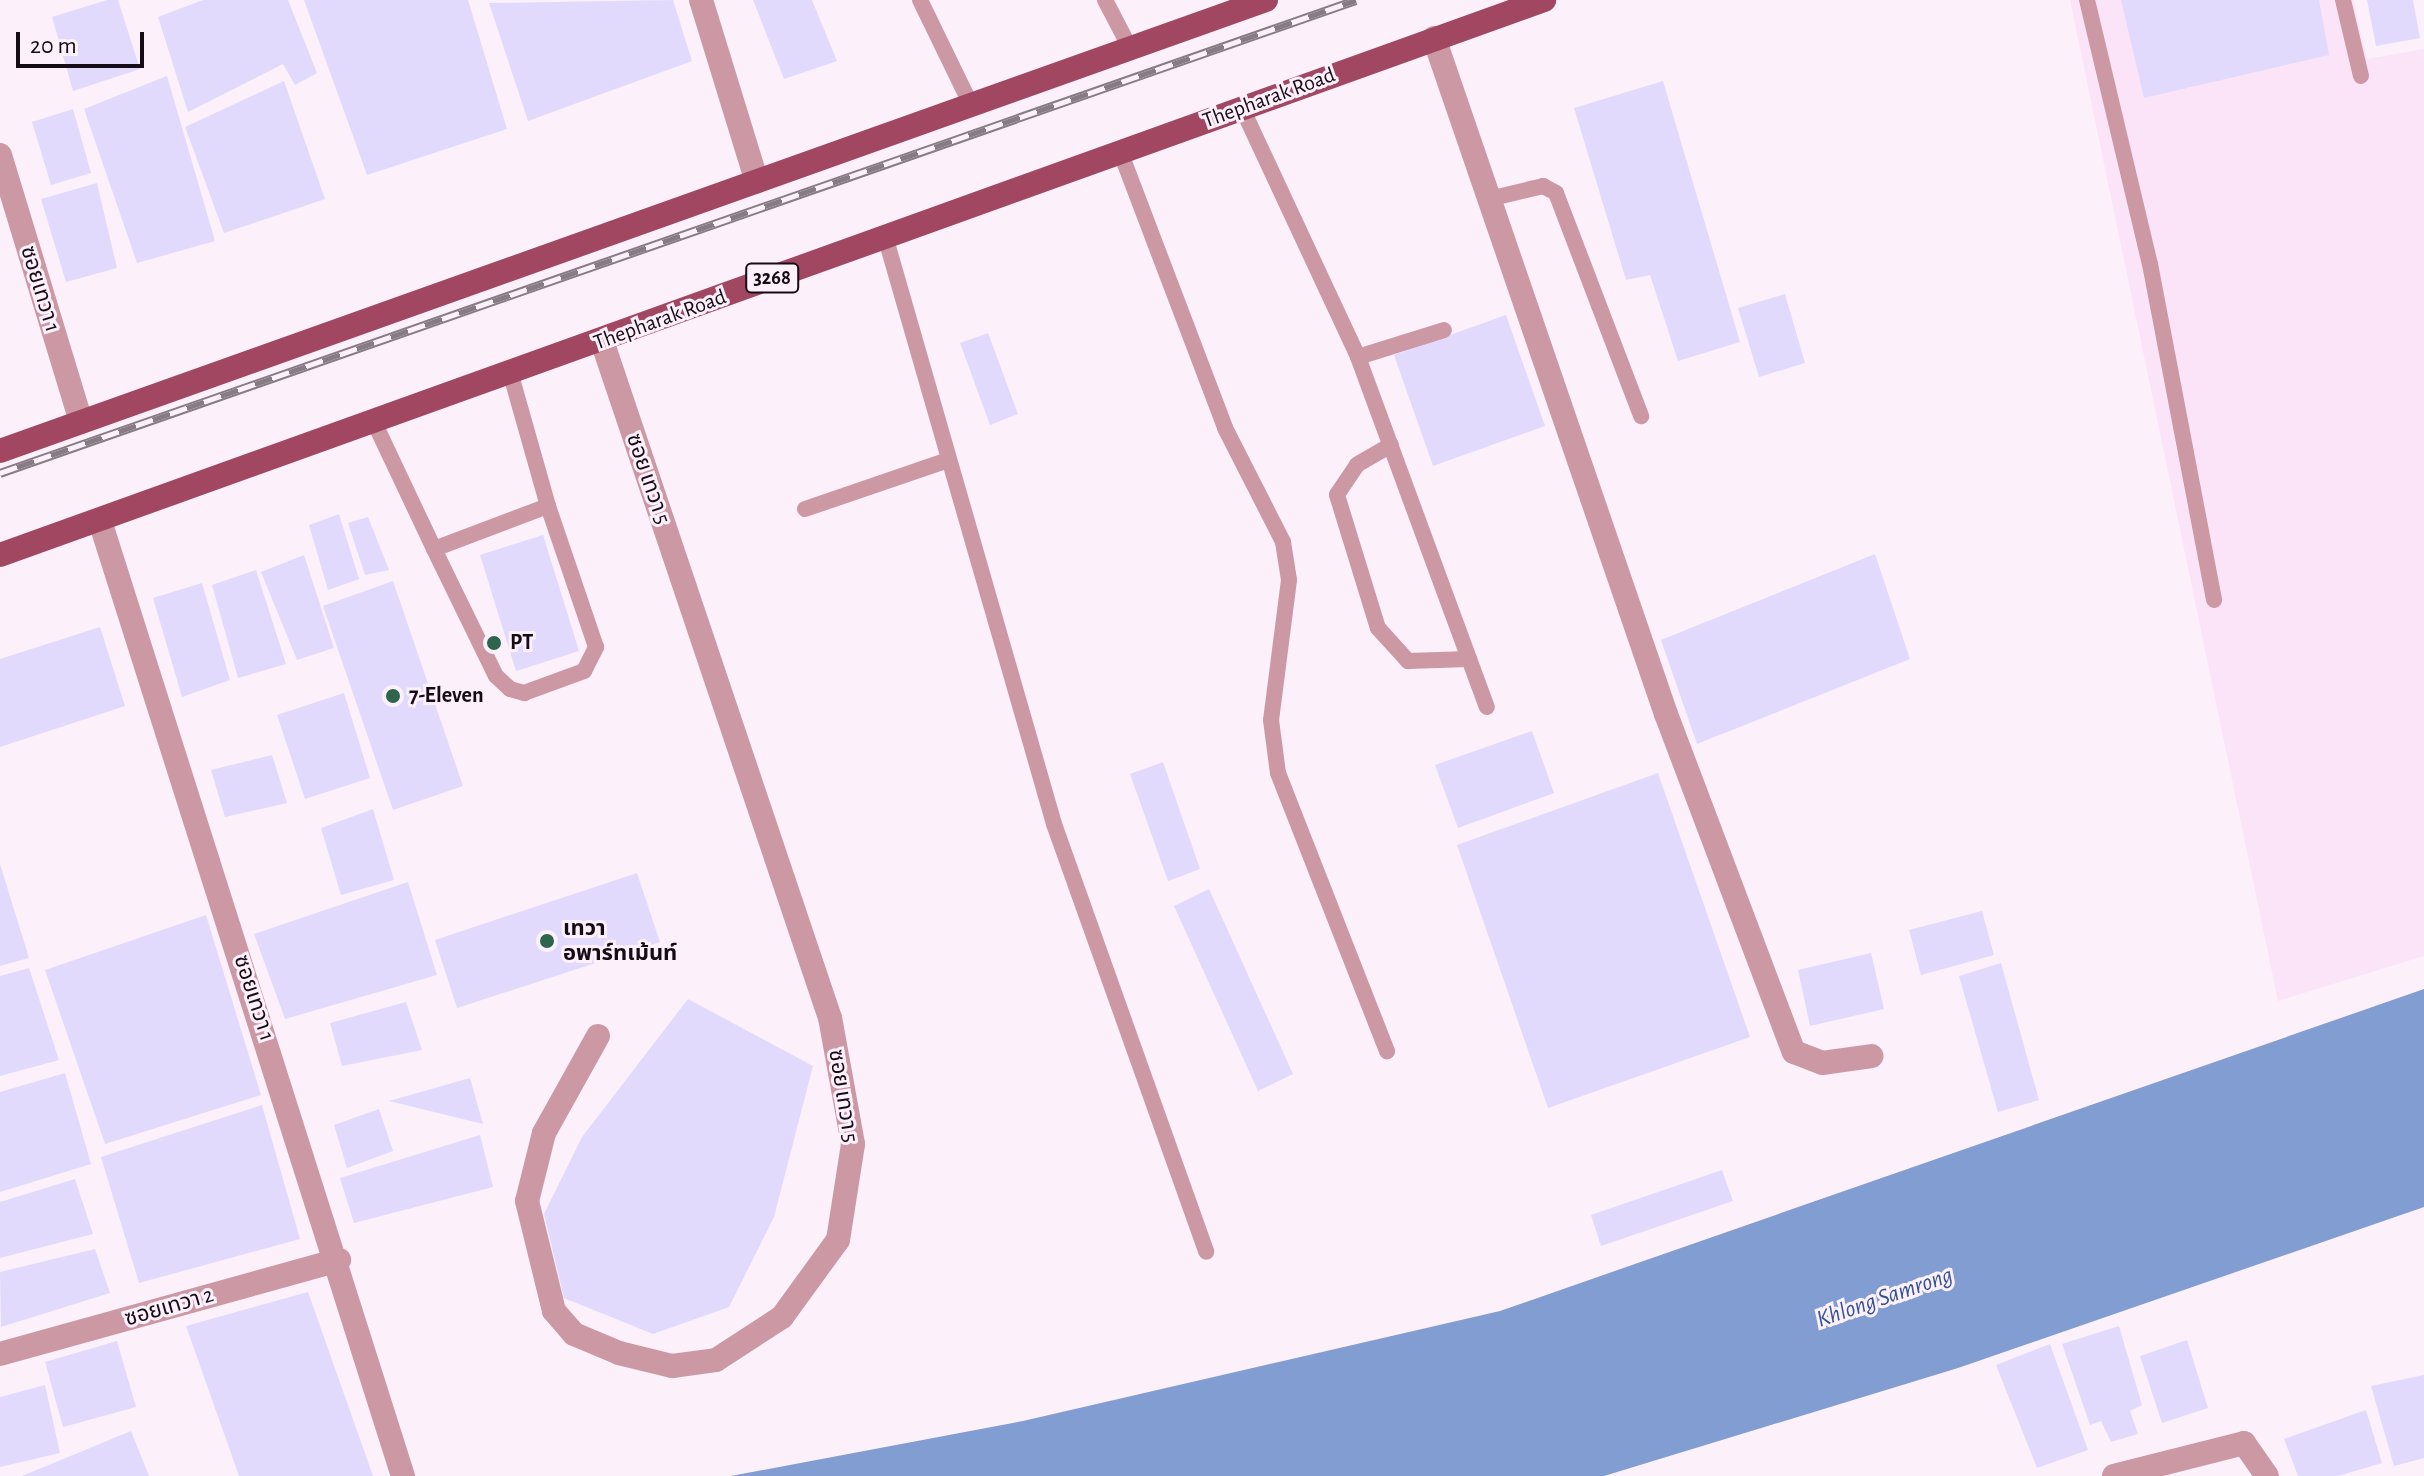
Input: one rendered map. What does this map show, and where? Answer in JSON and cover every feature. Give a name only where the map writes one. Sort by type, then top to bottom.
[{"type":"main road","points":[[0,451],[1266,0]]},
{"type":"main road","name":"Thepharak Road","points":[[0,555],[375,424],[885,236],[1544,0]]},
{"type":"street","points":[[701,0],[757,182]]},
{"type":"street","points":[[1434,38],[1666,714],[1794,1052],[1806,1062],[1872,1056]]},
{"type":"street","name":"ซอยเทวา 1","points":[[0,155],[81,422]]},
{"type":"street","name":"ซอย เทวา 5","points":[[598,1036],[544,1133],[527,1201],[554,1311],[574,1334],[619,1353],[672,1366],[716,1360],[782,1317],[838,1240],[853,1144],[830,1018],[602,341]]},
{"type":"street","name":"ซอยเทวา 1","points":[[100,521],[339,1260],[403,1476]]},
{"type":"street","name":"ซอยเทวา 2","points":[[0,1354],[339,1260]]},
{"type":"street","points":[[2114,1476],[2244,1443],[2267,1476]]},
{"type":"lane","points":[[920,0],[972,107]]},
{"type":"lane","points":[[1105,0],[1130,48]]},
{"type":"lane","points":[[2087,0],[2150,264],[2214,600]]},
{"type":"lane","points":[[2343,0],[2361,76]]},
{"type":"lane","points":[[1242,108],[1358,357],[1487,707]]},
{"type":"lane","points":[[1120,151],[1225,428],[1283,542],[1289,580],[1271,720],[1278,773],[1387,1051]]},
{"type":"lane","points":[[1489,199],[1543,186],[1556,193],[1641,416]]},
{"type":"lane","points":[[885,236],[1054,824],[1206,1252]]},
{"type":"lane","points":[[1358,357],[1444,330]]},
{"type":"lane","points":[[375,424],[496,676],[510,689],[524,693],[584,671],[596,647],[548,506],[511,375]]},
{"type":"lane","points":[[1391,445],[1357,465],[1337,495],[1378,628],[1408,661],[1469,659]]},
{"type":"lane","points":[[805,509],[948,460]]},
{"type":"lane","points":[[434,549],[548,506]]},
{"type":"shaded area","points":[[2070,0],[2353,0],[2367,59],[2424,49],[2424,956],[2278,1001]]},
{"type":"water","name":"Khlong Samrong","points":[[2424,989],[2424,1207],[1958,1368],[1604,1476],[731,1476],[1023,1421],[1500,1311]]},
{"type":"building","points":[[107,0],[118,0],[140,69],[73,91],[52,17]]},
{"type":"building","points":[[203,0],[288,0],[317,73],[295,85],[283,64],[188,112],[158,17]]},
{"type":"building","points":[[304,0],[468,0],[507,129],[367,175]]},
{"type":"building","points":[[673,0],[692,61],[528,121],[489,3]]},
{"type":"building","points":[[753,0],[812,0],[837,61],[784,79]]},
{"type":"building","points":[[2121,0],[2319,0],[2329,55],[2144,98]]},
{"type":"building","points":[[2367,0],[2413,0],[2420,38],[2376,46]]},
{"type":"building","points":[[167,76],[215,241],[137,263],[84,109]]},
{"type":"building","points":[[284,81],[325,199],[224,233],[185,127]]},
{"type":"building","points":[[1663,81],[1740,342],[1678,361],[1650,275],[1626,280],[1574,108]]},
{"type":"building","points":[[73,109],[91,173],[51,185],[32,122]]},
{"type":"building","points":[[97,183],[117,268],[66,282],[41,199]]},
{"type":"building","points":[[1785,294],[1805,363],[1759,377],[1738,308]]},
{"type":"building","points":[[1506,315],[1545,426],[1433,466],[1394,355]]},
{"type":"building","points":[[988,333],[1018,414],[990,425],[960,343]]},
{"type":"building","points":[[339,514],[359,579],[328,590],[309,525]]},
{"type":"building","points":[[368,517],[389,570],[365,575],[348,523]]},
{"type":"building","points":[[543,535],[579,651],[516,671],[480,555]]},
{"type":"building","points":[[1875,554],[1910,659],[1697,744],[1661,640]]},
{"type":"building","points":[[304,555],[334,648],[297,660],[261,572]]},
{"type":"building","points":[[256,570],[286,664],[238,678],[212,585]]},
{"type":"building","name":"7-Eleven","points":[[393,581],[463,786],[393,810],[323,606]]},
{"type":"building","points":[[202,583],[230,680],[182,697],[153,598]]},
{"type":"building","points":[[100,627],[125,706],[0,747],[0,659]]},
{"type":"building","points":[[344,693],[370,778],[305,799],[277,715]]},
{"type":"building","points":[[1532,731],[1554,793],[1458,828],[1435,765]]},
{"type":"building","points":[[272,755],[287,803],[225,817],[211,770]]},
{"type":"building","points":[[1163,762],[1200,869],[1168,881],[1130,774]]},
{"type":"building","points":[[1658,773],[1750,1037],[1548,1108],[1457,845]]},
{"type":"building","points":[[373,809],[394,880],[341,895],[321,828]]},
{"type":"building","points":[[0,864],[29,958],[0,966]]},
{"type":"building","name":"เทวา อพาร์ทเม้นท์","points":[[637,873],[660,942],[457,1008],[435,940]]},
{"type":"building","points":[[408,882],[437,975],[285,1019],[254,934]]},
{"type":"building","points":[[1209,889],[1293,1074],[1258,1091],[1174,906]]},
{"type":"building","points":[[1982,911],[1994,955],[1921,975],[1909,930]]},
{"type":"building","points":[[206,915],[261,1095],[105,1144],[45,970]]},
{"type":"building","points":[[1871,953],[1884,1009],[1810,1026],[1798,970]]},
{"type":"building","points":[[2001,963],[2039,1100],[1998,1112],[1959,976]]},
{"type":"building","points":[[29,968],[59,1060],[0,1076],[0,976]]},
{"type":"building","points":[[688,999],[813,1066],[774,1217],[729,1307],[653,1334],[564,1298],[544,1214],[582,1137]]},
{"type":"building","points":[[406,1002],[422,1050],[342,1066],[330,1023]]},
{"type":"building","points":[[65,1073],[91,1164],[0,1192],[0,1092]]},
{"type":"building","points":[[470,1078],[483,1124],[389,1101]]},
{"type":"building","points":[[262,1105],[300,1239],[139,1283],[101,1157]]},
{"type":"building","points":[[379,1109],[393,1151],[347,1168],[334,1125]]},
{"type":"building","points":[[480,1135],[493,1187],[354,1223],[340,1178]]},
{"type":"building","points":[[1722,1170],[1733,1201],[1601,1246],[1591,1215]]},
{"type":"building","points":[[75,1179],[93,1234],[0,1258],[0,1202]]},
{"type":"building","points":[[95,1249],[110,1293],[1,1327],[0,1272]]},
{"type":"building","points":[[308,1292],[373,1476],[239,1476],[186,1326]]},
{"type":"building","points":[[2119,1326],[2142,1405],[2130,1411],[2138,1434],[2111,1442],[2101,1421],[2090,1425],[2062,1344]]},
{"type":"building","points":[[2187,1340],[2208,1408],[2162,1423],[2140,1356]]},
{"type":"building","points":[[117,1341],[136,1407],[63,1427],[45,1362]]},
{"type":"building","points":[[2050,1344],[2088,1450],[2037,1468],[1996,1365]]},
{"type":"building","points":[[2424,1375],[2424,1458],[2394,1466],[2371,1386]]},
{"type":"building","points":[[45,1385],[60,1453],[0,1467],[0,1397]]},
{"type":"building","points":[[2366,1410],[2382,1463],[2338,1476],[2298,1476],[2284,1439]]},
{"type":"building","points":[[131,1431],[149,1476],[22,1476]]},
{"type":"railway","points":[[0,473],[1356,0]]},
{"type":"place","name":"PT","points":[[494,643]]},
{"type":"place","name":"7-Eleven","points":[[393,696]]},
{"type":"place","name":"เทวา อพาร์ทเม้นท์","points":[[547,941]]}]
